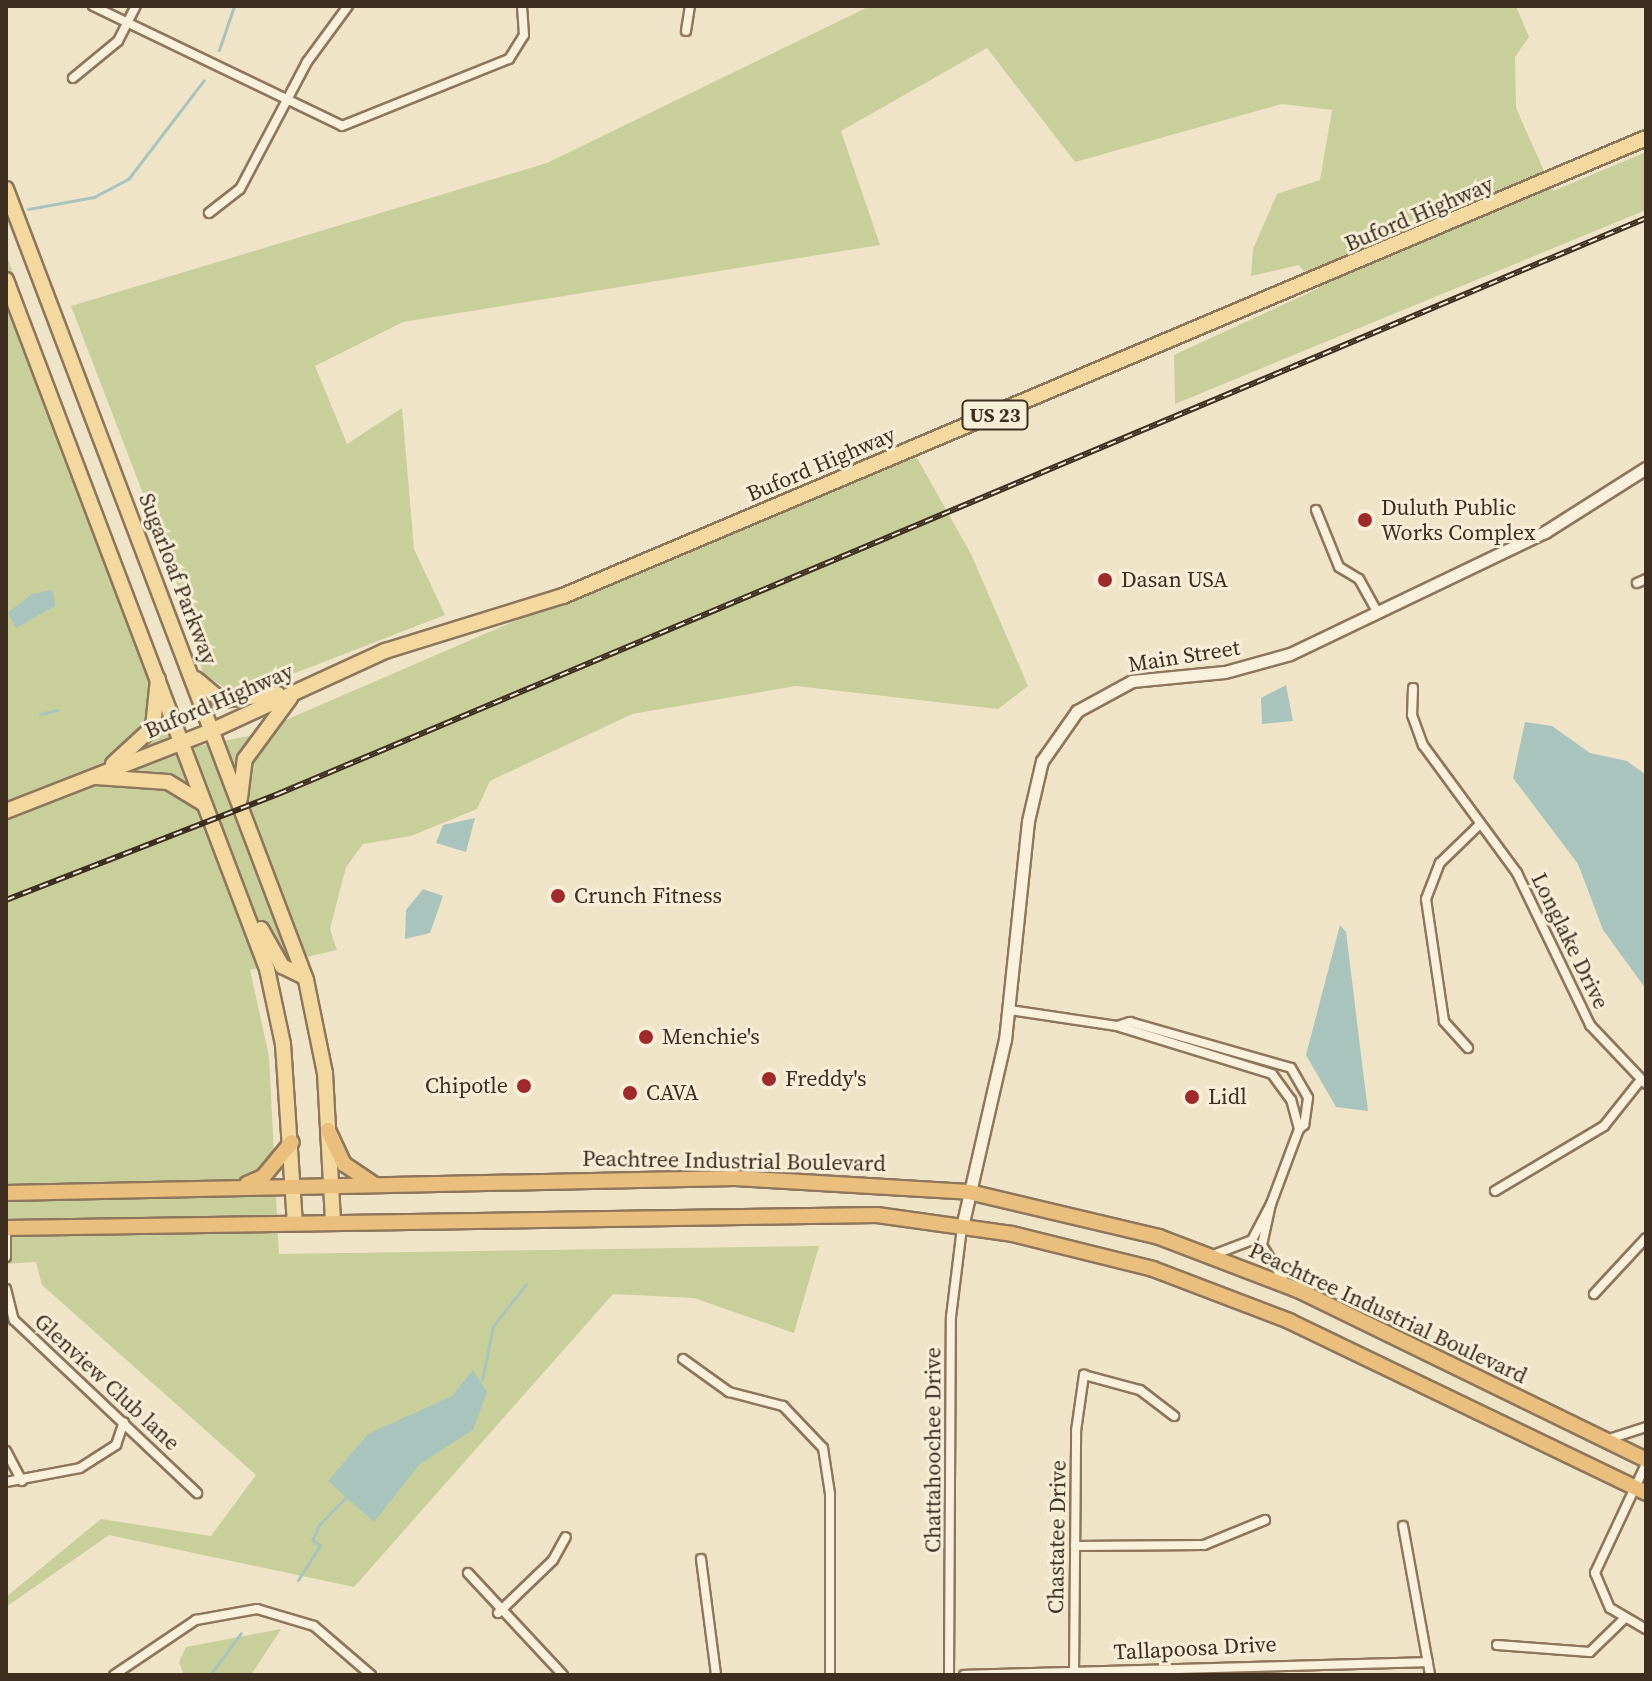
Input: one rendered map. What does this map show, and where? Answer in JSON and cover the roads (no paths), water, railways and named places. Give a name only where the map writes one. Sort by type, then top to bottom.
[{"type":"highway","points":[[328,1130],[344,1164],[376,1185]]},
{"type":"highway","points":[[241,1187],[263,1177],[292,1142]]},
{"type":"highway","name":"Peachtree Industrial Boulevard","points":[[6,1193],[735,1178],[969,1192],[1077,1213],[1287,1286],[1646,1462]]},
{"type":"highway","points":[[6,1228],[877,1215],[962,1227],[1153,1269],[1289,1321],[1640,1490]]},
{"type":"main road","name":"Buford Highway","points":[[6,811],[211,731],[385,651],[563,596],[1646,138]]},
{"type":"main road","name":"Sugarloaf Parkway","points":[[6,189],[305,977],[321,1039],[333,1222]]},
{"type":"main road","points":[[6,280],[158,671],[205,805],[244,896],[282,966],[305,977]]},
{"type":"main road","points":[[188,667],[221,700],[294,693]]},
{"type":"main road","points":[[94,776],[153,727],[158,671]]},
{"type":"main road","points":[[239,802],[245,759],[294,693]]},
{"type":"main road","points":[[94,776],[168,782],[205,805]]},
{"type":"main road","points":[[244,896],[277,1011],[292,1142],[295,1223]]},
{"type":"street","points":[[93,6],[285,103],[342,126],[509,59],[524,35],[522,6]]},
{"type":"street","points":[[73,78],[128,24],[136,6]]},
{"type":"street","points":[[209,213],[240,189],[285,103],[348,6]]},
{"type":"street","points":[[686,31],[690,6]]},
{"type":"street","name":"Main Street","points":[[962,1227],[1010,1010],[1028,821],[1042,761],[1077,711],[1132,681],[1262,663],[1545,532],[1646,468]]},
{"type":"street","points":[[1316,510],[1339,567],[1359,579],[1377,611]]},
{"type":"street","name":"Longlake Drive","points":[[1413,688],[1412,715],[1423,745],[1477,827],[1517,873],[1590,1025],[1643,1083]]},
{"type":"street","points":[[1468,1048],[1444,1021],[1426,899],[1440,863],[1477,827]]},
{"type":"street","points":[[1010,1010],[1117,1026],[1272,1074],[1291,1100],[1299,1129]]},
{"type":"street","points":[[1117,1026],[1130,1022],[1291,1068],[1308,1098],[1271,1204],[1262,1245],[1287,1286]]},
{"type":"street","points":[[1495,1191],[1604,1126],[1643,1083]]},
{"type":"street","points":[[1208,1256],[1246,1245],[1271,1204]]},
{"type":"street","name":"Chattahoochee Drive","points":[[949,1675],[951,1317],[962,1227]]},
{"type":"street","points":[[6,1228],[6,1257]]},
{"type":"street","points":[[1594,1294],[1646,1238]]},
{"type":"street","name":"Glenview Club lane","points":[[6,1289],[10,1320],[124,1421],[197,1493]]},
{"type":"street","points":[[683,1359],[717,1387],[783,1406],[823,1448],[830,1494],[830,1675]]},
{"type":"street","name":"Chastatee Drive","points":[[1074,1673],[1075,1546],[1080,1399],[1084,1375],[1140,1390],[1174,1416]]},
{"type":"street","points":[[6,1482],[80,1468],[116,1445],[124,1421]]},
{"type":"street","points":[[1606,1440],[1646,1427]]},
{"type":"street","points":[[6,1451],[22,1481]]},
{"type":"street","points":[[1646,1462],[1640,1490],[1595,1573],[1623,1620],[1646,1629]]},
{"type":"street","points":[[1075,1546],[1204,1545],[1265,1520]]},
{"type":"street","points":[[1403,1526],[1430,1675]]},
{"type":"street","points":[[498,1613],[553,1560],[566,1537]]},
{"type":"street","points":[[701,1559],[716,1675]]},
{"type":"street","points":[[468,1573],[498,1613],[563,1675]]},
{"type":"street","points":[[114,1675],[196,1620],[257,1609],[314,1626],[371,1675]]},
{"type":"street","points":[[1497,1645],[1590,1652],[1623,1620]]},
{"type":"street","name":"Tallapoosa Drive","points":[[964,1675],[1428,1662]]},
{"type":"water","points":[[53,590],[55,606],[16,628],[8,613],[32,594]]},
{"type":"water","points":[[1286,685],[1293,721],[1262,724],[1261,698]]},
{"type":"water","points":[[1525,722],[1552,726],[1590,753],[1627,761],[1646,775],[1646,989],[1603,930],[1578,864],[1513,778]]},
{"type":"water","points":[[475,818],[466,852],[436,843],[443,825]]},
{"type":"water","points":[[423,889],[443,896],[430,933],[405,939],[406,910]]},
{"type":"water","points":[[1340,925],[1346,932],[1368,1111],[1336,1107],[1306,1055]]},
{"type":"water","points":[[473,1370],[487,1392],[473,1430],[420,1464],[374,1522],[328,1481],[368,1434],[452,1396]]},
{"type":"waterway","points":[[219,50],[234,6]]},
{"type":"waterway","points":[[28,209],[94,197],[129,178],[204,80]]},
{"type":"waterway","points":[[40,714],[58,710]]},
{"type":"waterway","points":[[482,1380],[493,1326],[526,1284]]},
{"type":"waterway","points":[[298,1580],[320,1545],[312,1540],[319,1525],[347,1496]]},
{"type":"waterway","points":[[210,1675],[241,1633]]},
{"type":"railway","points":[[6,900],[278,794],[1646,218]]},
{"type":"place","name":"Duluth Public Works Complex","points":[[1365,520]]},
{"type":"place","name":"Dasan USA","points":[[1105,580]]},
{"type":"place","name":"Crunch Fitness","points":[[558,896]]},
{"type":"place","name":"Menchie's","points":[[646,1037]]},
{"type":"place","name":"Freddy's","points":[[769,1079]]},
{"type":"place","name":"Chipotle","points":[[524,1086]]},
{"type":"place","name":"CAVA","points":[[630,1093]]},
{"type":"place","name":"Lidl","points":[[1192,1097]]}]
